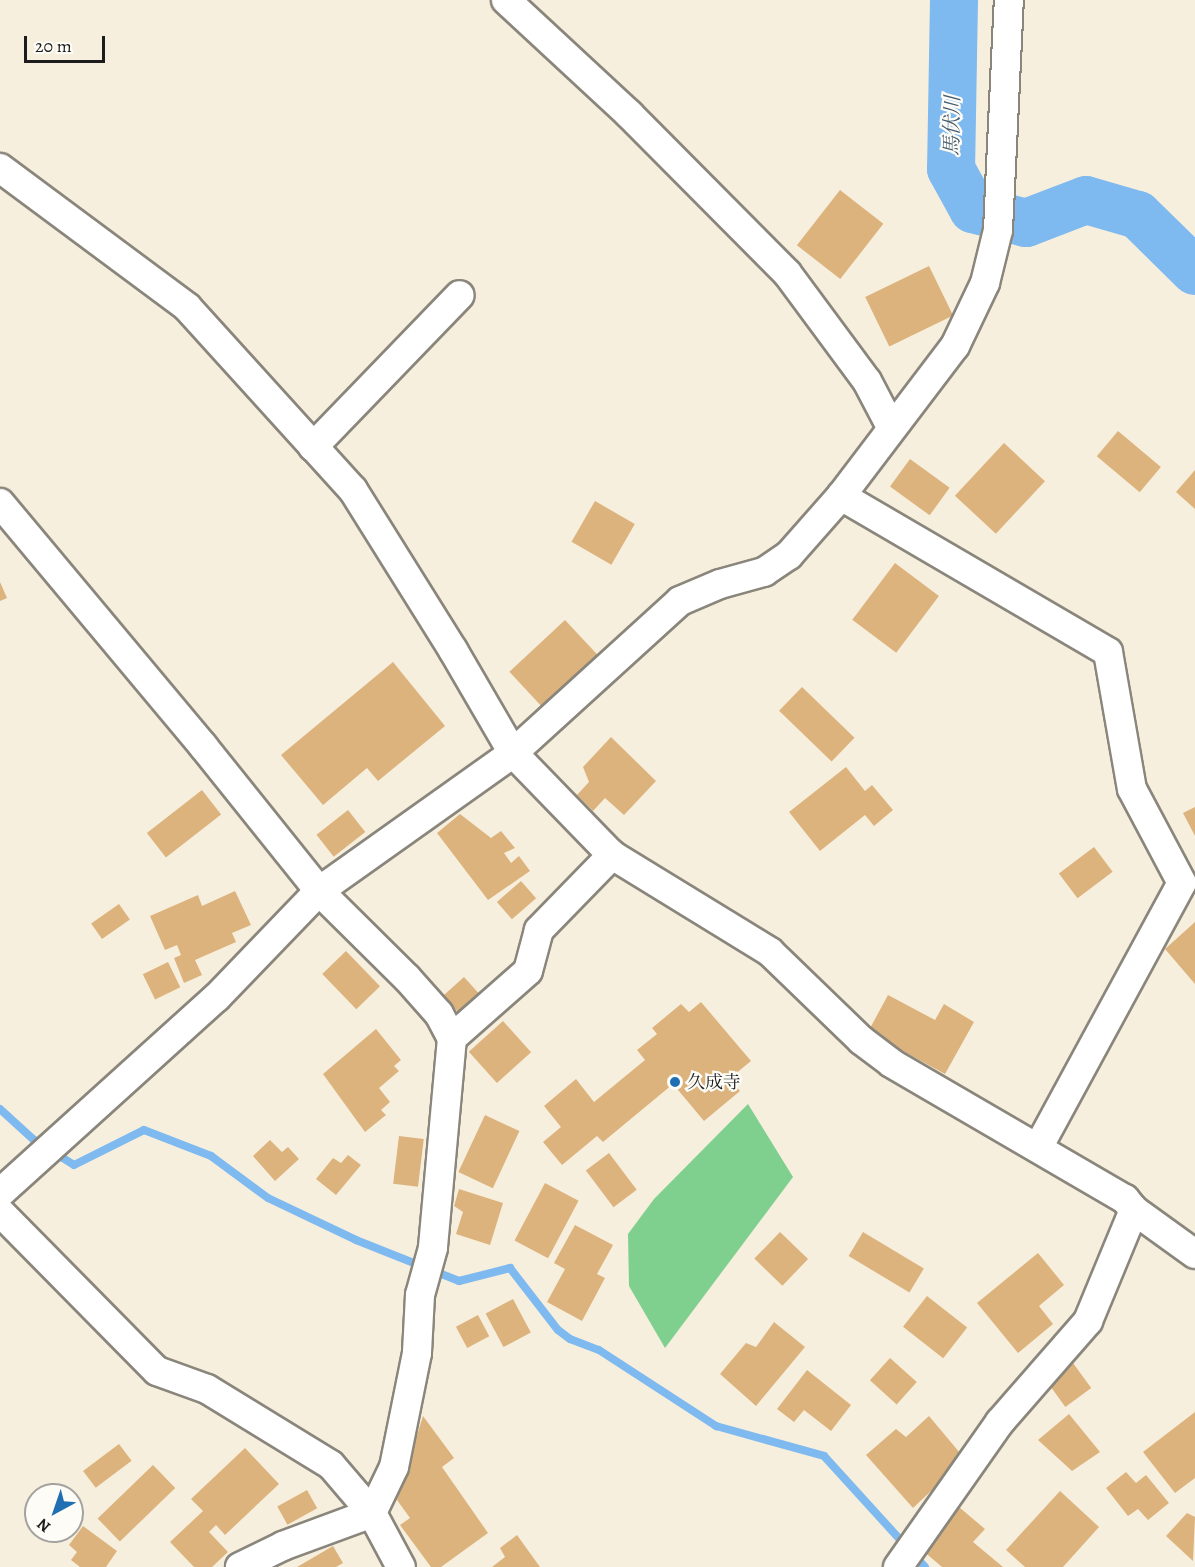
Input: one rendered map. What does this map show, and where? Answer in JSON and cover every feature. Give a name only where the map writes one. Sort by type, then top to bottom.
[{"type":"street","points":[[506,0],[629,114],[787,273],[867,381],[891,427]]},
{"type":"street","points":[[0,1193],[217,997],[319,891],[513,753],[680,601],[720,584],[764,572],[789,555],[841,496],[891,427],[955,346],[985,283],[998,230],[1009,0]]},
{"type":"street","points":[[0,168],[187,307],[353,490],[453,650],[513,753],[612,855],[770,952],[861,1040],[891,1063],[1039,1146],[1125,1199],[1134,1210],[1195,1254]]},
{"type":"street","points":[[313,447],[460,295]]},
{"type":"street","points":[[841,496],[1108,652],[1132,789],[1188,884],[1039,1146]]},
{"type":"street","points":[[0,502],[203,746],[319,891],[407,978],[438,1014],[452,1038],[433,1248],[420,1295],[417,1353],[394,1467],[372,1513],[283,1546],[240,1567]]},
{"type":"street","points":[[452,1038],[528,971],[538,930],[612,855]]},
{"type":"street","points":[[898,1567],[1000,1422],[1088,1320],[1134,1210]]},
{"type":"street","points":[[0,1212],[157,1371],[216,1394],[331,1465],[372,1513],[401,1567]]},
{"type":"green space","points":[[748,1104],[793,1177],[665,1348],[629,1286],[628,1234],[654,1199]]},
{"type":"building","points":[[840,190],[883,224],[840,279],[797,245]]},
{"type":"building","points":[[929,266],[953,315],[889,347],[865,297]]},
{"type":"building","points":[[1118,431],[1161,467],[1140,492],[1097,456]]},
{"type":"building","points":[[1004,443],[1045,481],[996,534],[955,496]]},
{"type":"building","points":[[910,459],[950,488],[930,515],[890,487]]},
{"type":"building","points":[[1195,470],[1195,509],[1176,492]]},
{"type":"building","points":[[595,501],[635,524],[611,565],[572,542]]},
{"type":"building","points":[[895,563],[939,596],[896,653],[852,620]]},
{"type":"building","points":[[0,582],[7,598],[0,601]]},
{"type":"building","points":[[565,620],[598,656],[543,708],[509,672]]},
{"type":"building","points":[[393,662],[445,726],[378,781],[367,768],[323,805],[281,755]]},
{"type":"building","points":[[802,687],[855,738],[832,761],[779,711]]},
{"type":"building","points":[[611,737],[656,781],[624,815],[605,798],[593,811],[577,795],[589,782],[583,767]]},
{"type":"building","points":[[846,767],[865,791],[872,785],[893,810],[874,826],[865,815],[820,851],[789,812]]},
{"type":"building","points":[[202,790],[221,814],[166,858],[147,833]]},
{"type":"building","points":[[1195,807],[1195,836],[1183,813]]},
{"type":"building","points":[[348,810],[365,832],[334,857],[316,835]]},
{"type":"building","points":[[460,814],[491,838],[501,831],[515,848],[504,853],[511,863],[519,856],[530,871],[488,900],[437,833]]},
{"type":"building","points":[[1094,847],[1113,872],[1078,898],[1059,873]]},
{"type":"building","points":[[521,881],[536,898],[512,919],[497,902]]},
{"type":"building","points":[[235,891],[251,925],[232,933],[236,942],[195,960],[202,975],[184,983],[174,958],[181,955],[177,945],[165,950],[150,916],[198,895],[202,906]]},
{"type":"building","points":[[119,904],[130,920],[102,939],[91,924]]},
{"type":"building","points":[[1195,922],[1195,984],[1165,949]]},
{"type":"building","points":[[346,951],[380,986],[356,1009],[322,974]]},
{"type":"building","points":[[168,962],[180,987],[155,999],[143,974]]},
{"type":"building","points":[[464,977],[482,997],[461,1016],[443,996]]},
{"type":"building","points":[[888,995],[935,1020],[944,1004],[974,1022],[945,1074],[868,1032]]},
{"type":"building","name":"久成寺","points":[[701,1002],[751,1061],[729,1079],[740,1091],[704,1121],[673,1084],[603,1142],[597,1136],[562,1165],[543,1142],[561,1127],[544,1106],[576,1079],[594,1102],[645,1060],[637,1050],[657,1034],[652,1028],[681,1004],[689,1012]]},
{"type":"building","points":[[503,1021],[531,1052],[497,1083],[469,1052]]},
{"type":"building","points":[[376,1029],[401,1060],[394,1066],[399,1071],[379,1088],[390,1102],[381,1110],[386,1115],[365,1132],[323,1074]]},
{"type":"building","points":[[485,1115],[519,1131],[493,1188],[458,1172]]},
{"type":"building","points":[[399,1136],[424,1139],[418,1187],[393,1184]]},
{"type":"building","points":[[270,1140],[282,1152],[288,1147],[299,1159],[275,1181],[253,1156]]},
{"type":"building","points":[[609,1153],[637,1190],[614,1207],[586,1170]]},
{"type":"building","points":[[348,1155],[361,1165],[336,1195],[316,1179],[333,1158],[341,1163]]},
{"type":"building","points":[[545,1183],[579,1201],[548,1258],[514,1240]]},
{"type":"building","points":[[459,1189],[503,1203],[490,1245],[456,1234],[463,1212],[454,1206]]},
{"type":"building","points":[[575,1225],[613,1245],[597,1274],[605,1278],[582,1321],[547,1302],[565,1269],[554,1263]]},
{"type":"building","points":[[780,1232],[808,1259],[782,1286],[754,1259]]},
{"type":"building","points":[[863,1232],[924,1269],[909,1293],[849,1256]]},
{"type":"building","points":[[1038,1253],[1064,1285],[1039,1306],[1053,1324],[1018,1353],[977,1303]]},
{"type":"building","points":[[927,1296],[967,1327],[943,1358],[903,1327]]},
{"type":"building","points":[[513,1299],[531,1333],[503,1347],[486,1314]]},
{"type":"building","points":[[478,1315],[489,1336],[467,1348],[456,1327]]},
{"type":"building","points":[[774,1322],[805,1347],[756,1406],[720,1374],[746,1343],[756,1347]]},
{"type":"building","points":[[890,1358],[917,1382],[897,1404],[870,1380]]},
{"type":"building","points":[[1073,1363],[1091,1388],[1065,1407],[1047,1382]]},
{"type":"building","points":[[807,1370],[851,1405],[831,1431],[804,1410],[794,1422],[777,1409]]},
{"type":"building","points":[[1195,1412],[1195,1478],[1175,1493],[1143,1452]]},
{"type":"building","points":[[1069,1414],[1100,1452],[1072,1471],[1038,1440]]},
{"type":"building","points":[[423,1416],[454,1458],[442,1467],[488,1533],[441,1567],[431,1567],[400,1525],[410,1518],[397,1500]]},
{"type":"building","points":[[929,1416],[965,1459],[913,1508],[866,1455],[896,1429],[906,1437]]},
{"type":"building","points":[[119,1444],[132,1461],[96,1488],[83,1471]]},
{"type":"building","points":[[245,1448],[279,1484],[225,1535],[216,1525],[209,1532],[228,1552],[212,1567],[194,1567],[170,1542],[203,1511],[191,1499]]},
{"type":"building","points":[[153,1465],[175,1488],[120,1542],[98,1518]]},
{"type":"building","points":[[1126,1472],[1136,1483],[1146,1475],[1169,1503],[1148,1520],[1138,1509],[1128,1516],[1106,1488]]},
{"type":"building","points":[[307,1490],[317,1508],[287,1525],[277,1506]]},
{"type":"building","points":[[1060,1491],[1099,1527],[1063,1567],[1025,1567],[1006,1550]]},
{"type":"building","points":[[959,1507],[985,1529],[973,1542],[1003,1567],[942,1567],[922,1550]]},
{"type":"building","points":[[1187,1513],[1195,1517],[1193,1561],[1166,1536]]},
{"type":"building","points":[[84,1527],[117,1551],[106,1567],[80,1567],[71,1560],[77,1552],[69,1545],[84,1543]]},
{"type":"building","points":[[517,1535],[540,1567],[492,1567],[505,1557],[500,1548]]},
{"type":"building","points":[[333,1546],[343,1563],[336,1567],[297,1567]]},
{"type":"waterway","name":"馬伏川","points":[[954,0],[951,169],[973,209],[1026,223],[1086,200],[1138,215],[1195,271]]},
{"type":"waterway","points":[[0,1109],[34,1140],[74,1165],[144,1130],[211,1156],[268,1198],[356,1240],[459,1281],[510,1268],[558,1330],[570,1339],[599,1350],[716,1426],[824,1456],[925,1567]]},
{"type":"place","name":"久成寺","points":[[675,1082]]}]
